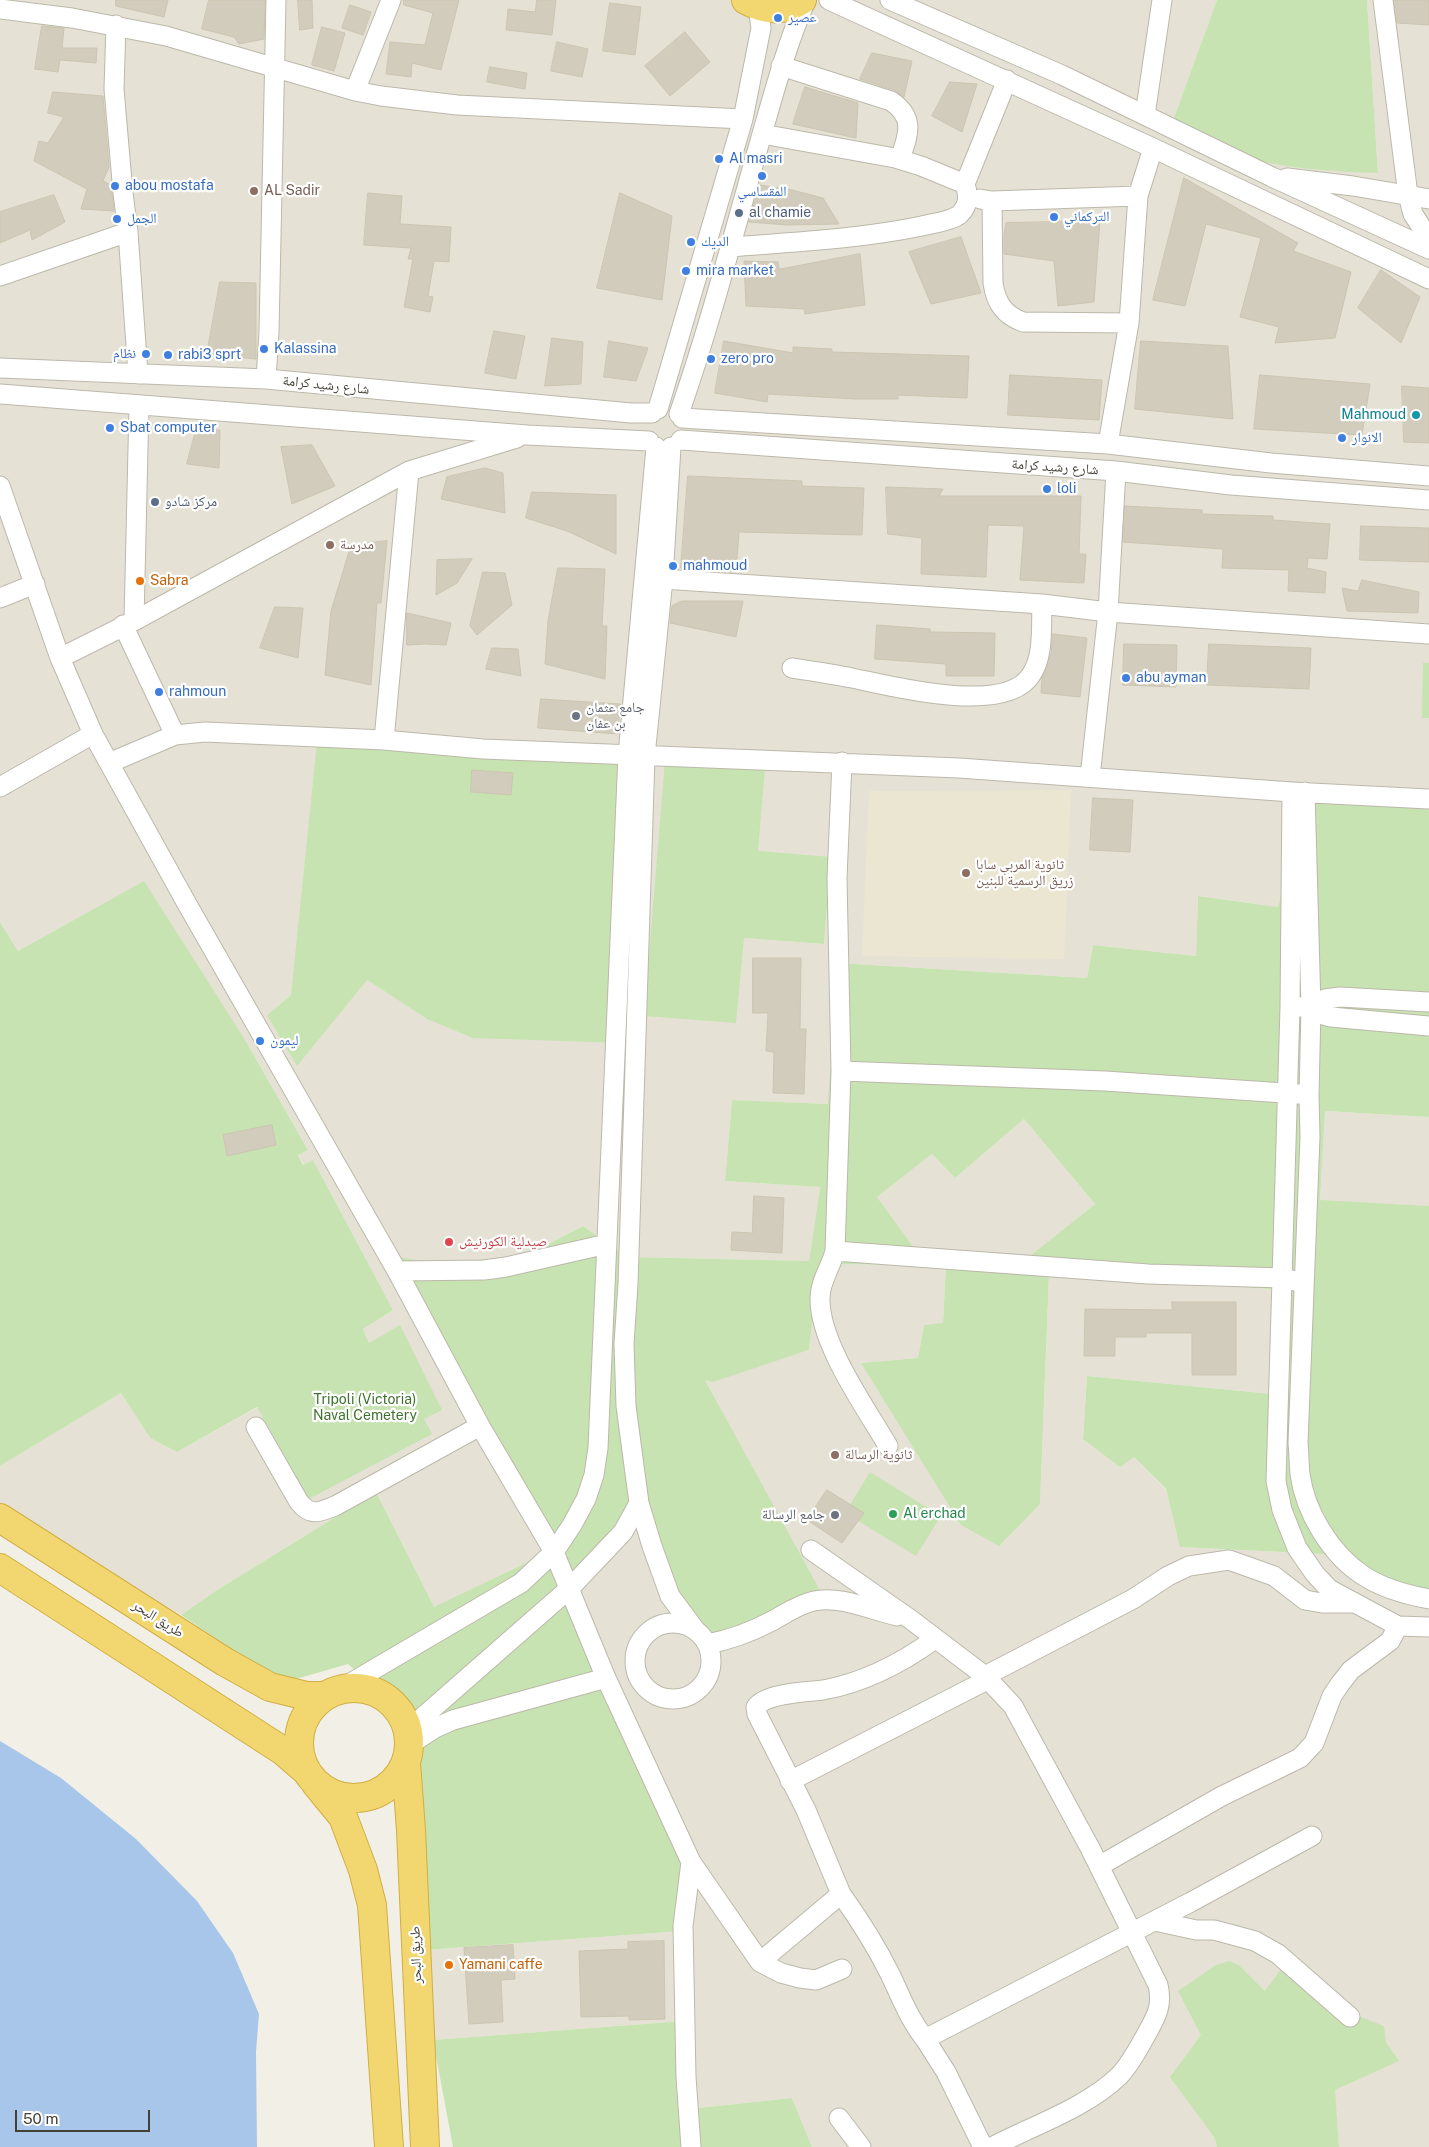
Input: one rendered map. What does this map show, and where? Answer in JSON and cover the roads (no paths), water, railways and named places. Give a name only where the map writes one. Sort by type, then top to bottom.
[{"type":"highway","points":[[752,3],[776,10],[792,6],[804,0]]},
{"type":"highway","name":"طريق البحر","points":[[0,1518],[225,1662],[270,1687],[307,1696],[331,1694]]},
{"type":"highway","points":[[0,1568],[283,1751],[311,1777],[331,1794],[349,1798],[366,1797],[383,1790],[397,1778],[408,1746],[398,1710],[381,1695],[367,1690],[352,1688],[331,1694],[312,1707],[303,1721],[299,1737],[299,1754],[311,1777],[343,1817],[363,1870],[372,1905],[389,2147]]},
{"type":"highway","name":"طريق البحر","points":[[408,1746],[426,2147]]},
{"type":"street","points":[[266,379],[270,332],[276,0]]},
{"type":"street","points":[[355,91],[391,0]]},
{"type":"street","points":[[680,416],[731,247],[781,66],[804,0]]},
{"type":"street","points":[[829,0],[1007,80],[1048,101],[1153,148],[1429,279]]},
{"type":"street","points":[[890,0],[1062,75],[1272,177],[1429,249]]},
{"type":"street","points":[[1145,115],[1162,0]]},
{"type":"street","points":[[1383,0],[1408,195],[1413,214],[1429,239]]},
{"type":"street","points":[[664,444],[645,434],[644,426],[646,419],[655,411],[743,119],[761,28],[752,3]]},
{"type":"street","points":[[0,9],[116,25],[166,36],[355,91],[381,96],[457,104],[743,119]]},
{"type":"street","points":[[116,25],[114,89],[128,232],[138,374]]},
{"type":"street","points":[[781,66],[891,101],[898,106],[906,116],[909,127],[900,159]]},
{"type":"street","points":[[731,247],[868,235],[935,223],[957,216],[965,208],[967,191],[1007,80]]},
{"type":"street","points":[[762,134],[900,159],[992,201],[1138,196]]},
{"type":"street","points":[[1108,444],[1129,322],[1138,196],[1153,148]]},
{"type":"street","points":[[1272,177],[1353,186],[1429,199]]},
{"type":"street","points":[[992,201],[994,289],[998,303],[1004,311],[1011,317],[1023,322],[1129,322]]},
{"type":"street","points":[[0,276],[128,232]]},
{"type":"street","name":"شارع رشيد كرامة","points":[[0,368],[266,379],[631,413],[655,411]]},
{"type":"street","name":"شارع رشيد كرامة","points":[[2,396],[527,435],[1116,471],[1230,485],[1429,500]]},
{"type":"street","points":[[139,405],[129,623],[175,735]]},
{"type":"street","points":[[331,1694],[521,1583],[554,1552],[581,1508],[594,1476],[598,1448],[607,1244],[637,755],[664,444],[684,425],[680,416],[673,410],[655,411]]},
{"type":"street","name":"شارع رشيد كرامة","points":[[680,416],[1108,444],[1271,463],[1429,476]]},
{"type":"street","points":[[60,658],[129,623],[408,471],[527,435]]},
{"type":"street","points":[[664,444],[663,579],[637,755],[628,1275],[624,1344],[626,1406],[639,1503],[652,1546],[670,1596],[703,1639],[710,1657],[710,1670],[704,1683],[695,1692],[682,1698],[662,1698],[645,1688],[638,1676],[635,1663],[637,1650],[643,1638],[653,1629],[662,1625],[682,1625],[703,1639],[735,1638],[799,1606],[814,1601],[828,1600],[852,1604],[910,1619]]},
{"type":"street","points":[[384,740],[408,471]]},
{"type":"street","points":[[1090,776],[1108,612],[1116,471]]},
{"type":"street","points":[[1,493],[60,658],[93,734],[187,904],[397,1271],[480,1426],[554,1552],[606,1678],[692,1862],[760,1962],[781,1973],[816,1980],[842,1969]]},
{"type":"street","points":[[663,579],[1042,604],[1108,612],[1429,634]]},
{"type":"street","points":[[0,598],[35,584]]},
{"type":"street","points":[[792,668],[947,696],[1001,694],[1020,686],[1031,676],[1037,662],[1041,638],[1042,604]]},
{"type":"street","points":[[109,763],[175,735],[205,732],[384,740],[483,749],[842,762],[1090,776],[1298,792],[1429,799]]},
{"type":"street","points":[[0,787],[93,734]]},
{"type":"street","points":[[842,762],[838,878],[841,1070],[835,1251],[831,1266],[823,1280],[820,1298],[823,1324],[844,1368],[888,1446]]},
{"type":"street","points":[[1298,792],[1311,1007],[1308,1096],[1309,1146],[1298,1443],[1300,1475],[1306,1498],[1315,1519],[1329,1541],[1352,1566],[1364,1577],[1392,1589],[1429,1599]]},
{"type":"street","points":[[1298,792],[1276,1481],[1282,1510],[1297,1548],[1315,1574],[1329,1589],[1398,1626],[1429,1627]]},
{"type":"street","points":[[1290,1008],[1311,1007],[1325,999],[1340,997],[1429,1002]]},
{"type":"street","points":[[1311,1007],[1320,1014],[1331,1017],[1429,1026]]},
{"type":"street","points":[[841,1070],[1105,1081],[1287,1092],[1308,1096]]},
{"type":"street","points":[[397,1271],[506,1268],[607,1244]]},
{"type":"street","points":[[835,1251],[1148,1274],[1283,1278],[1303,1283]]},
{"type":"street","points":[[256,1426],[299,1502],[305,1509],[313,1512],[335,1506],[480,1426]]},
{"type":"street","points":[[408,1746],[570,1588],[623,1532],[639,1503]]},
{"type":"street","points":[[623,1532],[652,1546]]},
{"type":"street","points":[[811,1550],[910,1619],[987,1677],[1013,1706],[1099,1866],[1158,1985],[1161,2001],[1156,2017],[1139,2048],[1120,2074],[1109,2085],[1086,2100],[992,2147]]},
{"type":"street","points":[[790,1781],[1133,1599],[1168,1576],[1189,1566],[1229,1560],[1274,1576],[1305,1600],[1322,1603],[1354,1603]]},
{"type":"street","points":[[653,1629],[670,1596]]},
{"type":"street","points":[[1099,1866],[1222,1796],[1300,1758],[1314,1743],[1332,1696],[1340,1684],[1351,1670],[1390,1641],[1398,1626]]},
{"type":"street","points":[[935,1639],[916,1653],[861,1679],[822,1690],[792,1693],[763,1701],[758,1705],[757,1714],[806,1810],[841,1894],[866,1931],[890,1974],[911,2020],[946,2072],[983,2147]]},
{"type":"street","points":[[408,1746],[435,1728],[461,1717],[606,1678]]},
{"type":"street","points":[[925,2039],[1155,1921],[1312,1836]]},
{"type":"street","points":[[691,2147],[686,2077],[683,1926],[692,1862]]},
{"type":"street","points":[[760,1962],[841,1894]]},
{"type":"street","points":[[1155,1921],[1196,1930],[1214,1930],[1255,1941],[1278,1954],[1350,2018]]},
{"type":"street","points":[[839,2118],[861,2147]]},
{"type":"water","points":[[0,1741],[61,1778],[136,1839],[197,1901],[233,1953],[259,2014],[256,2052],[257,2147],[0,2147]]},
{"type":"place","name":"عصير","points":[[778,18]]},
{"type":"place","name":"Al masri","points":[[719,159]]},
{"type":"place","name":"المقساسي","points":[[762,176]]},
{"type":"place","name":"abou mostafa","points":[[115,186]]},
{"type":"place","name":"AL Sadir","points":[[254,191]]},
{"type":"place","name":"al chamie","points":[[739,213]]},
{"type":"place","name":"التركماني","points":[[1054,217]]},
{"type":"place","name":"الجمل","points":[[117,219]]},
{"type":"place","name":"الديك","points":[[691,242]]},
{"type":"place","name":"mira market","points":[[686,271]]},
{"type":"place","name":"Kalassina","points":[[264,349]]},
{"type":"place","name":"نظام","points":[[146,354]]},
{"type":"place","name":"rabi3 sprt","points":[[168,355]]},
{"type":"place","name":"zero pro","points":[[711,359]]},
{"type":"place","name":"Mahmoud","points":[[1416,415]]},
{"type":"place","name":"Sbat computer","points":[[110,428]]},
{"type":"place","name":"الانوار","points":[[1342,438]]},
{"type":"place","name":"loli","points":[[1047,489]]},
{"type":"place","name":"مركز شادو","points":[[155,502]]},
{"type":"place","name":"مدرسة","points":[[330,545]]},
{"type":"place","name":"mahmoud","points":[[673,566]]},
{"type":"place","name":"Sabra","points":[[140,581]]},
{"type":"place","name":"abu ayman","points":[[1126,678]]},
{"type":"place","name":"rahmoun","points":[[159,692]]},
{"type":"place","name":"جامع عثمان بن عفان","points":[[576,716]]},
{"type":"place","name":"ثانوية المربي سابا زريق الرسمية للبنين","points":[[966,873]]},
{"type":"place","name":"ليمون","points":[[260,1041]]},
{"type":"place","name":"صيدلية الكورنيش","points":[[449,1242]]},
{"type":"place","name":"ثانوية الرسالة","points":[[835,1455]]},
{"type":"place","name":"Al erchad","points":[[893,1514]]},
{"type":"place","name":"جامع الرسالة","points":[[835,1515]]},
{"type":"place","name":"Yamani caffe","points":[[449,1965]]},
{"type":"park label","name":"Tripoli (Victoria) Naval Cemetery","points":[[365,1408]]}]
